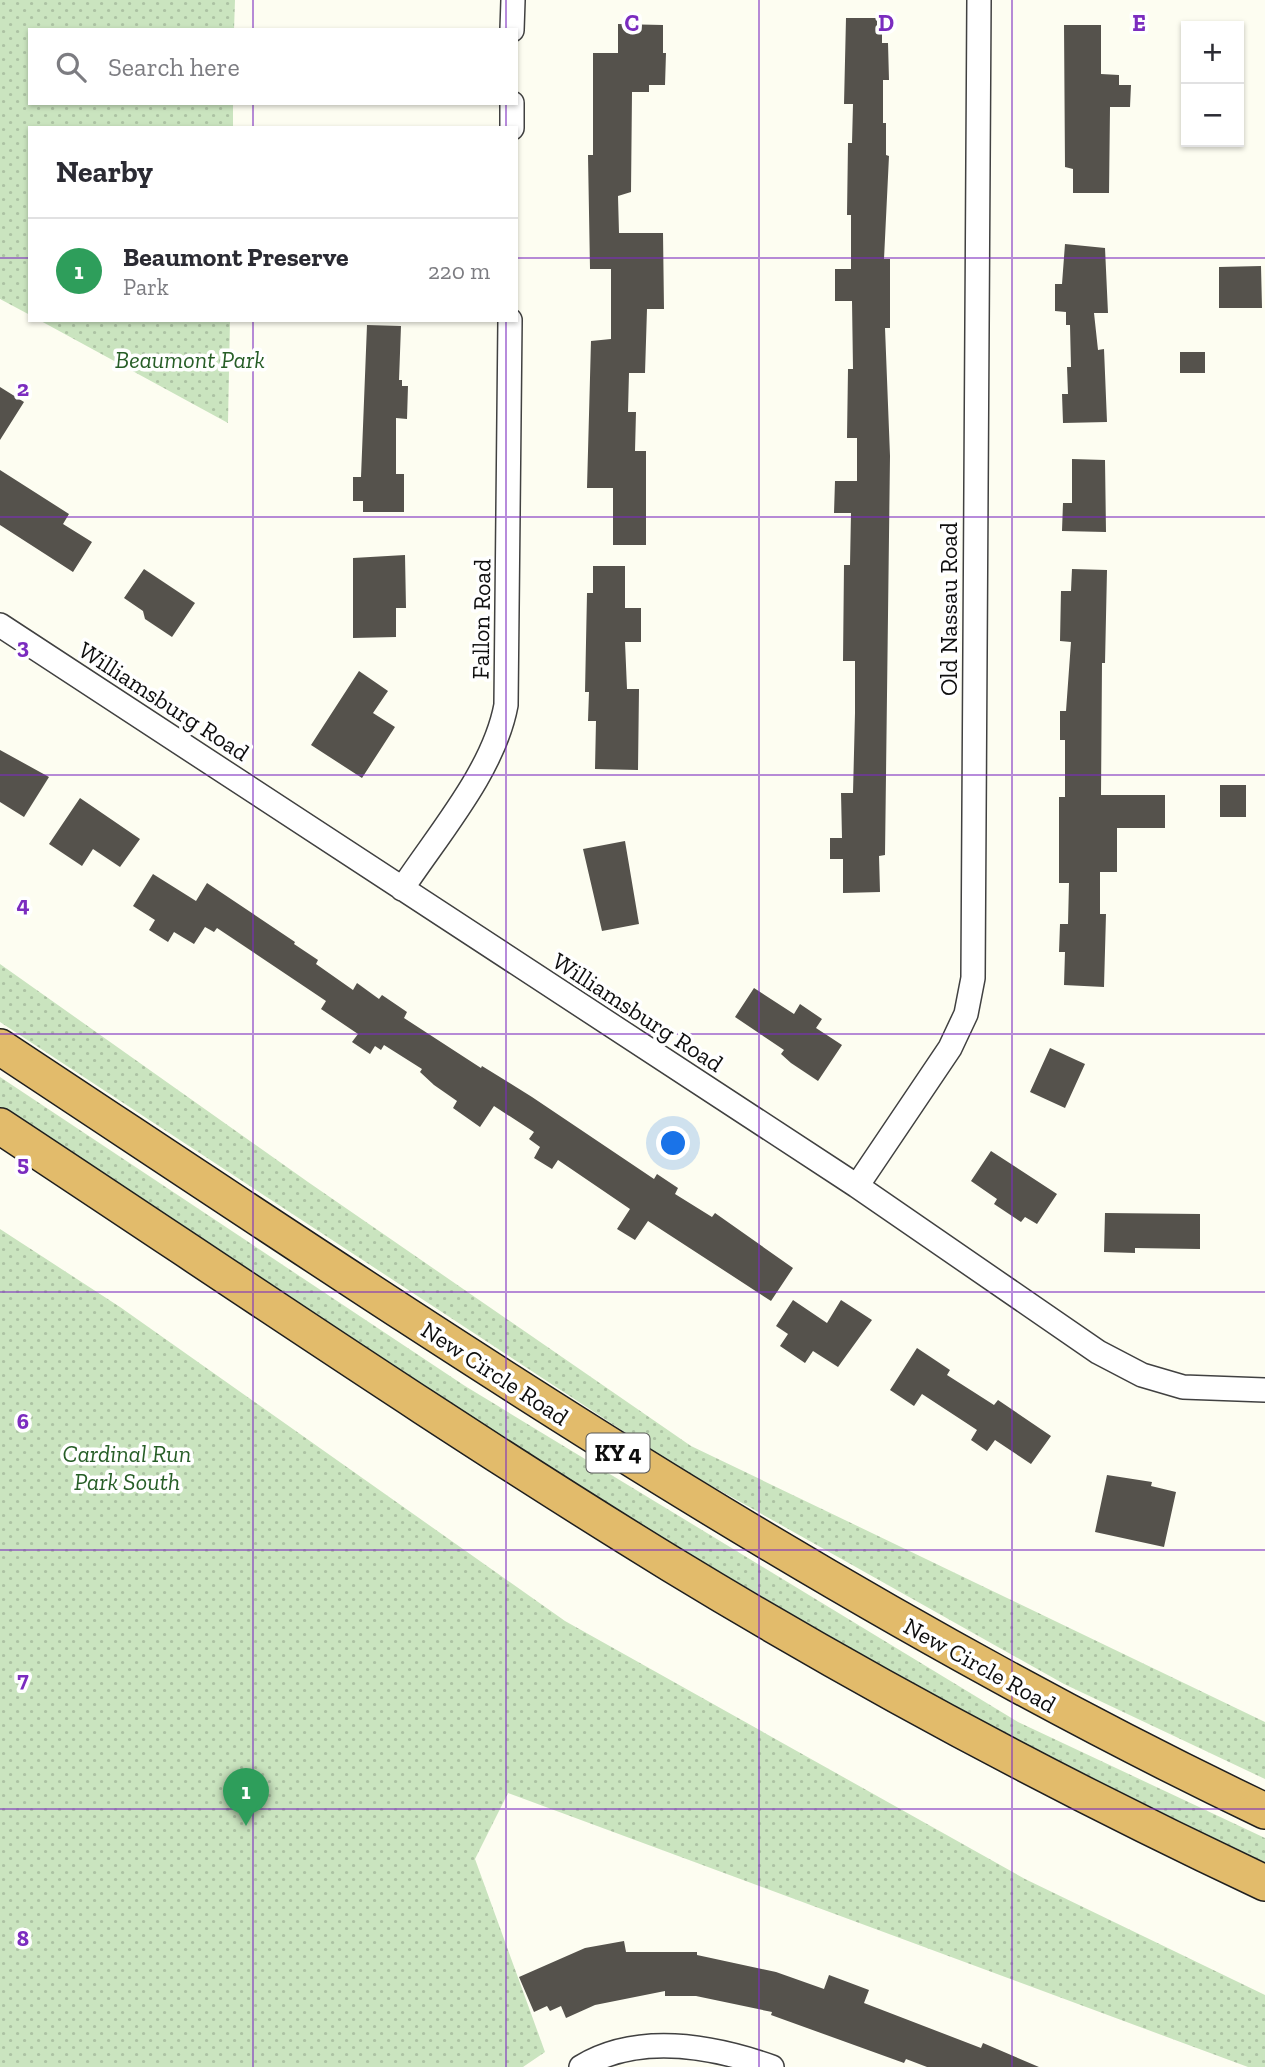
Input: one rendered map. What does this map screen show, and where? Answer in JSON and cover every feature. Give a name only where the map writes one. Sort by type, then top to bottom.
[{"type":"highway","name":"New Circle Road","points":[[0,1047],[539,1403],[712,1511],[888,1615],[1069,1714],[1265,1811]]},
{"type":"highway","name":"KY 4","points":[[0,1126],[474,1439],[671,1564],[866,1678],[1107,1809],[1265,1883]]},
{"type":"street","points":[[512,28],[513,0]]},
{"type":"street","name":"Old Nassau Road","points":[[857,1186],[950,1048],[966,1014],[973,978],[979,0]]},
{"type":"street","points":[[512,105],[512,126]]},
{"type":"street","name":"Fallon Road","points":[[402,889],[486,762],[501,734],[505,714],[510,322]]},
{"type":"street","name":"Williamsburg Road","points":[[0,625],[857,1186],[1098,1352],[1142,1375],[1183,1387],[1265,1391]]},
{"type":"street","points":[[581,2067],[627,2049],[673,2045],[702,2048],[772,2067]]},
{"type":"green space","points":[[0,0],[235,0],[234,28],[28,28],[28,105],[233,105],[233,126],[28,126],[28,314],[0,299]]},
{"type":"green space","name":"Beaumont Park","points":[[43,322],[230,322],[228,423]]},
{"type":"green space","points":[[0,964],[308,1182],[691,1446],[1265,1722],[1265,1779],[1064,1684],[678,1467],[0,1022]]},
{"type":"green space","points":[[0,1077],[465,1386],[1018,1722],[1265,1838],[1265,1867],[1007,1741],[583,1491],[0,1109]]},
{"type":"green space","name":"Cardinal Run Park South","points":[[0,1229],[120,1307],[565,1621],[1025,1879],[1265,1995],[1265,2067],[1248,2067],[508,1793],[475,1859],[545,2052],[523,2067],[0,2067]]},
{"type":"building","points":[[846,18],[882,18],[882,43],[888,43],[889,80],[883,80],[883,123],[886,123],[886,155],[889,156],[884,259],[890,259],[890,328],[885,328],[890,456],[885,855],[879,856],[880,892],[843,893],[843,859],[830,859],[830,838],[842,838],[841,793],[853,793],[855,713],[855,661],[843,661],[844,565],[850,565],[851,513],[834,513],[835,481],[857,481],[857,438],[847,438],[848,369],[853,369],[852,301],[835,301],[835,269],[851,269],[851,215],[847,215],[848,143],[852,143],[853,104],[844,104]]},
{"type":"building","points":[[618,24],[663,25],[663,53],[666,53],[665,85],[649,85],[649,92],[632,92],[631,192],[618,196],[619,233],[663,233],[664,309],[647,309],[645,373],[629,373],[628,412],[636,412],[635,451],[646,451],[646,545],[613,545],[613,488],[587,488],[591,341],[611,339],[611,269],[590,269],[588,155],[593,155],[593,53],[618,53]]},
{"type":"building","points":[[1064,25],[1101,25],[1101,74],[1119,75],[1119,85],[1131,85],[1130,107],[1110,107],[1109,193],[1073,193],[1073,169],[1065,167]]},
{"type":"building","points":[[1065,244],[1105,248],[1108,313],[1094,313],[1098,350],[1104,349],[1107,422],[1063,423],[1062,394],[1068,394],[1067,367],[1071,367],[1070,325],[1066,325],[1066,312],[1055,311],[1055,284],[1062,284]]},
{"type":"building","points":[[1261,266],[1262,308],[1219,308],[1219,267]]},
{"type":"building","points":[[367,325],[401,326],[399,380],[402,380],[402,386],[408,386],[407,419],[396,418],[396,474],[404,474],[404,512],[363,512],[363,501],[353,501],[353,477],[361,477]]},
{"type":"building","points":[[1180,352],[1205,352],[1205,373],[1180,373]]},
{"type":"building","points":[[0,387],[24,402],[0,440]]},
{"type":"building","points":[[1072,459],[1105,460],[1106,532],[1062,531],[1063,503],[1072,503]]},
{"type":"building","points":[[0,470],[69,514],[63,524],[92,542],[73,572],[0,525]]},
{"type":"building","points":[[405,555],[406,608],[396,608],[396,637],[353,638],[353,558]]},
{"type":"building","points":[[593,566],[625,566],[625,608],[641,608],[641,642],[625,642],[627,689],[639,689],[638,770],[595,769],[596,721],[588,721],[589,692],[585,692],[587,593],[593,593]]},
{"type":"building","points":[[144,569],[195,603],[172,637],[145,619],[143,611],[124,598]]},
{"type":"building","points":[[1072,569],[1107,570],[1105,663],[1102,663],[1101,795],[1165,795],[1165,828],[1117,828],[1117,872],[1100,872],[1100,914],[1106,914],[1104,987],[1064,985],[1065,952],[1059,952],[1060,924],[1068,924],[1069,883],[1059,883],[1059,797],[1065,797],[1065,740],[1060,740],[1060,711],[1066,711],[1071,642],[1060,641],[1061,591],[1071,591]]},
{"type":"building","points":[[359,671],[388,691],[373,713],[395,727],[362,778],[311,745]]},
{"type":"building","points":[[0,750],[49,777],[24,817],[0,802]]},
{"type":"building","points":[[1220,785],[1246,785],[1246,817],[1220,817]]},
{"type":"building","points":[[80,798],[140,839],[120,867],[93,849],[82,866],[49,844]]},
{"type":"building","points":[[625,841],[639,924],[602,931],[583,849]]},
{"type":"building","points":[[153,874],[196,901],[207,883],[295,942],[294,944],[318,960],[316,964],[353,990],[357,983],[379,999],[382,995],[407,1012],[404,1018],[481,1068],[482,1066],[532,1097],[654,1179],[657,1174],[678,1188],[675,1194],[712,1217],[715,1213],[793,1268],[771,1301],[648,1221],[635,1240],[617,1229],[630,1209],[558,1160],[552,1169],[534,1158],[540,1147],[529,1139],[534,1132],[494,1106],[480,1127],[453,1108],[457,1101],[434,1085],[420,1072],[422,1069],[384,1045],[381,1050],[375,1046],[370,1054],[352,1042],[358,1034],[321,1009],[326,1001],[217,928],[214,932],[205,927],[194,944],[174,932],[168,942],[149,930],[155,920],[133,906]]},
{"type":"building","points":[[754,988],[794,1014],[800,1004],[822,1019],[816,1028],[842,1045],[818,1081],[781,1054],[784,1050],[735,1017]]},
{"type":"building","points":[[1050,1048],[1085,1064],[1065,1108],[1030,1092]]},
{"type":"building","points":[[991,1151],[1057,1194],[1037,1224],[1025,1217],[1021,1222],[994,1204],[997,1199],[971,1181]]},
{"type":"building","points":[[1105,1213],[1200,1214],[1200,1249],[1135,1248],[1135,1253],[1104,1252]]},
{"type":"building","points":[[793,1300],[827,1323],[841,1300],[872,1320],[838,1367],[813,1351],[805,1363],[780,1346],[788,1334],[776,1326]]},
{"type":"building","points":[[917,1348],[950,1370],[947,1375],[994,1405],[998,1400],[1051,1436],[1031,1464],[995,1440],[987,1451],[971,1440],[977,1430],[922,1394],[914,1406],[890,1390]]},
{"type":"building","points":[[1107,1475],[1152,1482],[1151,1486],[1176,1492],[1164,1547],[1095,1532]]},
{"type":"building","points":[[624,1941],[626,1952],[697,1952],[697,1955],[776,1972],[824,1989],[829,1975],[869,1990],[864,2003],[981,2048],[983,2043],[1039,2067],[927,2067],[906,2059],[904,2063],[771,2015],[772,2012],[696,1996],[665,1996],[665,1991],[595,2005],[566,2018],[561,2006],[550,2011],[547,2006],[534,2012],[519,1977],[585,1948]]},
{"type":"place","name":"Beaumont Preserve","points":[[246,1826]]}]
